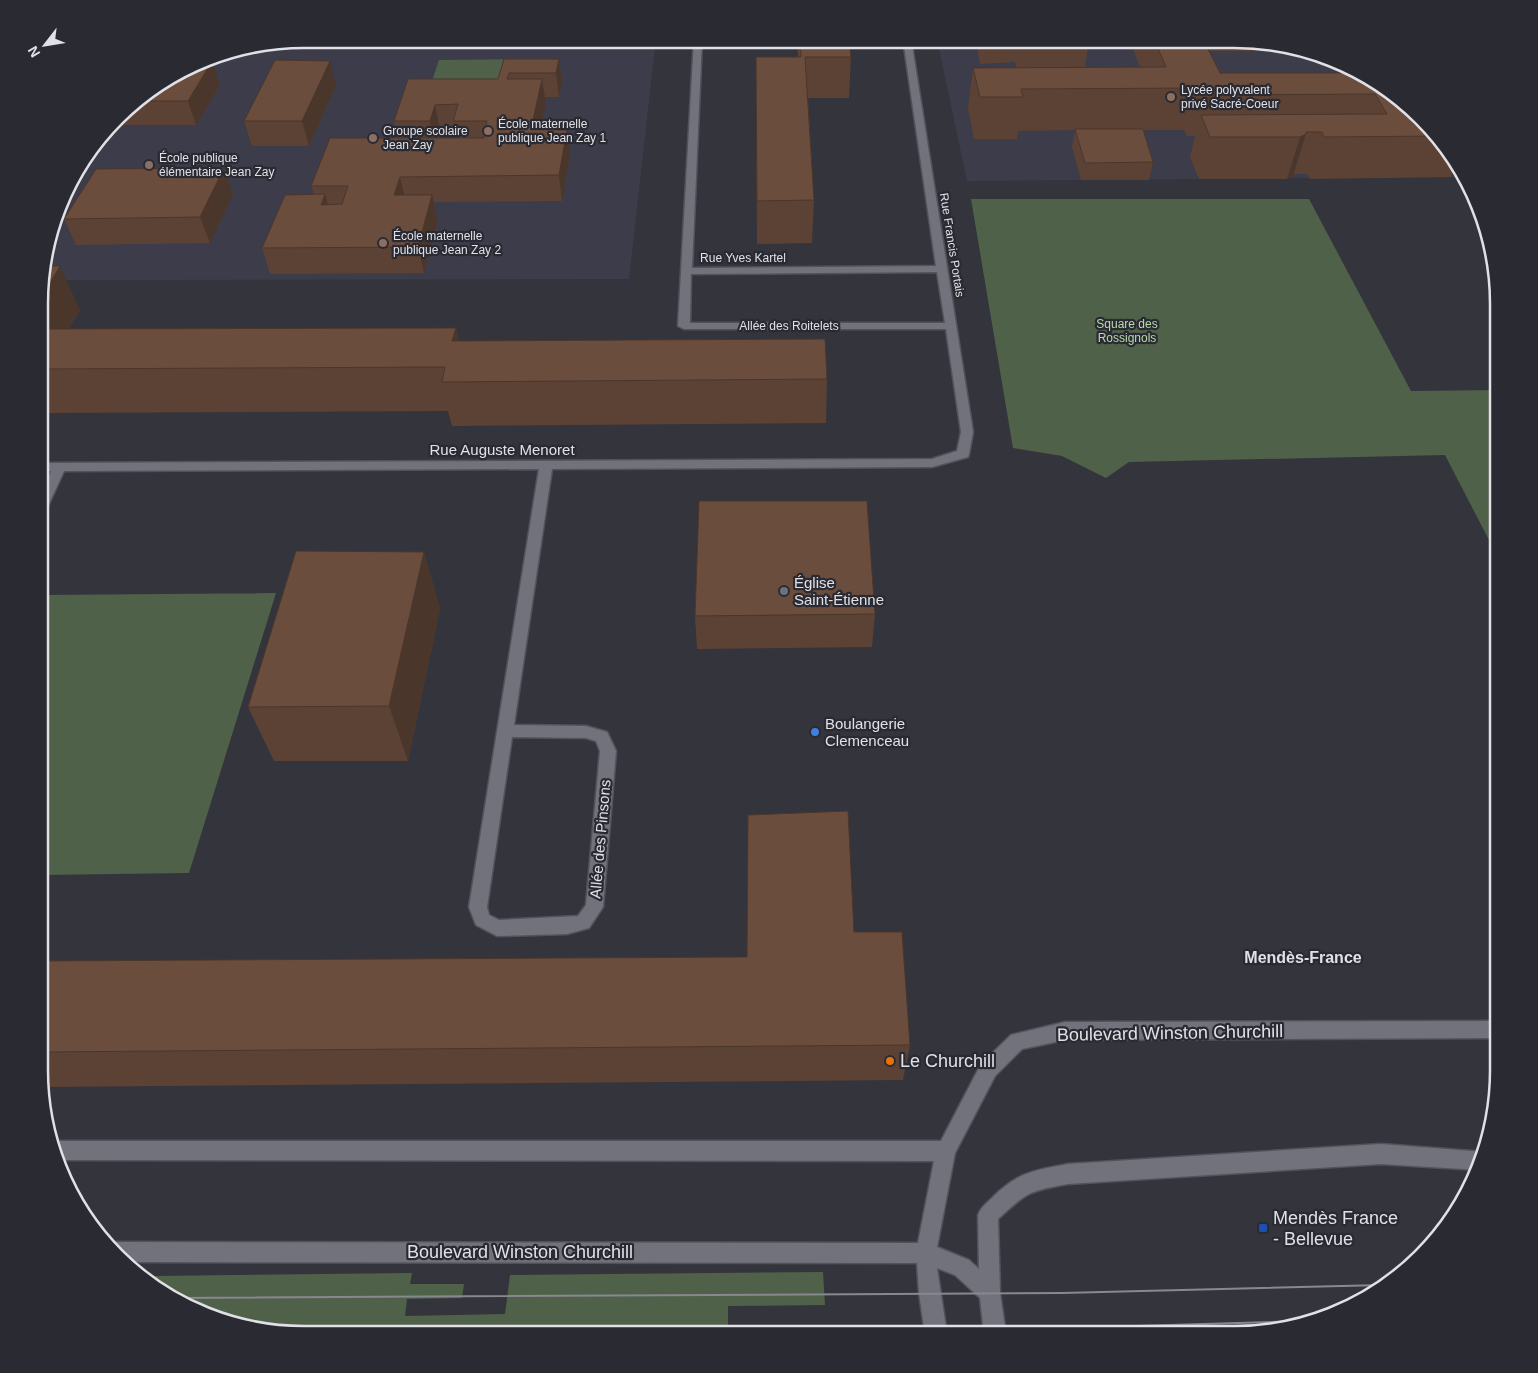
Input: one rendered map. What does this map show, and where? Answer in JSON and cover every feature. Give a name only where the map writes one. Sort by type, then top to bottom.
[{"type":"street","name":"Rue Yves Kartel","points":[[698,48],[686,270],[942,269]]},
{"type":"street","name":"Rue Francis Portais","points":[[908,48],[968,432],[964,454]]},
{"type":"street","name":"Allée des Roitelets","points":[[686,270],[684,326],[951,326]]},
{"type":"street","name":"Rue Auguste Menoret","points":[[48,467],[932,463],[964,454]]},
{"type":"street","name":"Allée des Pinsons","points":[[505,731],[586,732],[602,736],[608,751],[594,907],[582,923],[567,926],[497,928],[482,920],[478,907],[505,731],[546,465]]},
{"type":"street","points":[[48,490],[60,467]]},
{"type":"street","name":"Boulevard Winston Churchill","points":[[935,1326],[929,1293],[926,1253],[946,1150],[988,1070],[1017,1041],[1065,1031],[1490,1030]]},
{"type":"street","points":[[60,1150],[946,1150]]},
{"type":"street","points":[[993,1326],[988,1215],[1014,1190],[1031,1181],[1068,1174],[1380,1154],[1474,1160]]},
{"type":"street","name":"Boulevard Winston Churchill","points":[[123,1252],[926,1253]]},
{"type":"street","points":[[926,1253],[962,1267],[990,1294]]},
{"type":"shaded area","name":"Groupe scolaire Jean Zay","points":[[286,48],[655,48],[629,279],[49,280],[52,253],[67,205],[82,175],[100,148],[122,122],[148,100],[175,82],[205,67],[253,52]]},
{"type":"shaded area","name":"Lycée polyvalent privé Sacré-Coeur","points":[[939,48],[1252,48],[1285,52],[1333,67],[1363,82],[1390,100],[1416,122],[1438,148],[1457,177],[967,181]]},
{"type":"green space","points":[[538,59],[534,81],[432,81],[439,60]]},
{"type":"green space","name":"Square des Rossignols","points":[[971,199],[1309,199],[1411,391],[1490,390],[1490,542],[1445,455],[1129,462],[1106,478],[1062,456],[1013,448]]},
{"type":"green space","points":[[276,593],[189,873],[48,875],[48,595]]},
{"type":"green space","points":[[823,1272],[825,1305],[728,1306],[728,1326],[303,1326],[253,1321],[221,1312],[190,1299],[155,1278],[155,1276],[412,1273],[410,1284],[464,1284],[462,1298],[407,1299],[405,1316],[505,1314],[510,1275]]},
{"type":"building","points":[[800,48],[850,48],[851,57],[805,57],[814,200],[757,201],[756,57],[801,57]]},
{"type":"building","points":[[1158,48],[1208,48],[1220,73],[1346,73],[1390,100],[1416,122],[1428,136],[1324,137],[1322,132],[1306,132],[1306,134],[1300,137],[1210,137],[1201,115],[1387,114],[1375,94],[1197,95],[1194,88],[1021,89],[1023,97],[980,97],[973,68],[1166,67]]},
{"type":"building","points":[[504,59],[559,59],[556,73],[509,73],[507,79],[542,79],[531,129],[567,130],[559,175],[400,177],[394,195],[432,195],[418,247],[262,248],[285,195],[325,194],[321,205],[342,204],[348,186],[311,186],[330,138],[484,138],[487,121],[453,121],[458,104],[435,105],[430,121],[394,121],[408,79],[498,79]]},
{"type":"building","points":[[275,60],[330,61],[302,121],[244,121]]},
{"type":"building","points":[[209,65],[188,101],[147,101],[175,82]]},
{"type":"building","points":[[1075,129],[1143,129],[1153,162],[1085,163]]},
{"type":"building","points":[[224,168],[200,217],[64,219],[96,169]]},
{"type":"building","points":[[50,266],[60,266],[48,286]]},
{"type":"building","points":[[456,328],[452,341],[825,339],[827,379],[442,382],[445,367],[48,369],[48,329]]},
{"type":"building","name":"Église Saint-Étienne","points":[[699,501],[867,501],[875,614],[695,616]]},
{"type":"building","points":[[296,551],[424,552],[389,706],[248,707]]},
{"type":"building","points":[[848,811],[854,932],[902,932],[910,1045],[48,1052],[48,961],[747,957],[748,815]]},
{"type":"tram line","points":[[188,1298],[1062,1293],[1372,1285]]},
{"type":"tram line","points":[[1135,1326],[1278,1322]]},
{"type":"place","name":"Lycée polyvalent privé Sacré-Coeur","points":[[1171,97]]},
{"type":"place","name":"École maternelle publique Jean Zay 1","points":[[488,131]]},
{"type":"place","name":"Groupe scolaire Jean Zay","points":[[373,138]]},
{"type":"place","name":"École publique élémentaire Jean Zay","points":[[149,165]]},
{"type":"place","name":"École maternelle publique Jean Zay 2","points":[[383,243]]},
{"type":"place","name":"Église Saint-Étienne","points":[[784,591]]},
{"type":"place","name":"Boulangerie Clemenceau","points":[[815,732]]},
{"type":"place","name":"Le Churchill","points":[[890,1061]]},
{"type":"place","name":"Mendès France - Bellevue","points":[[1263,1228]]},
{"type":"district","name":"Mendès-France","points":[[1303,957]]}]
